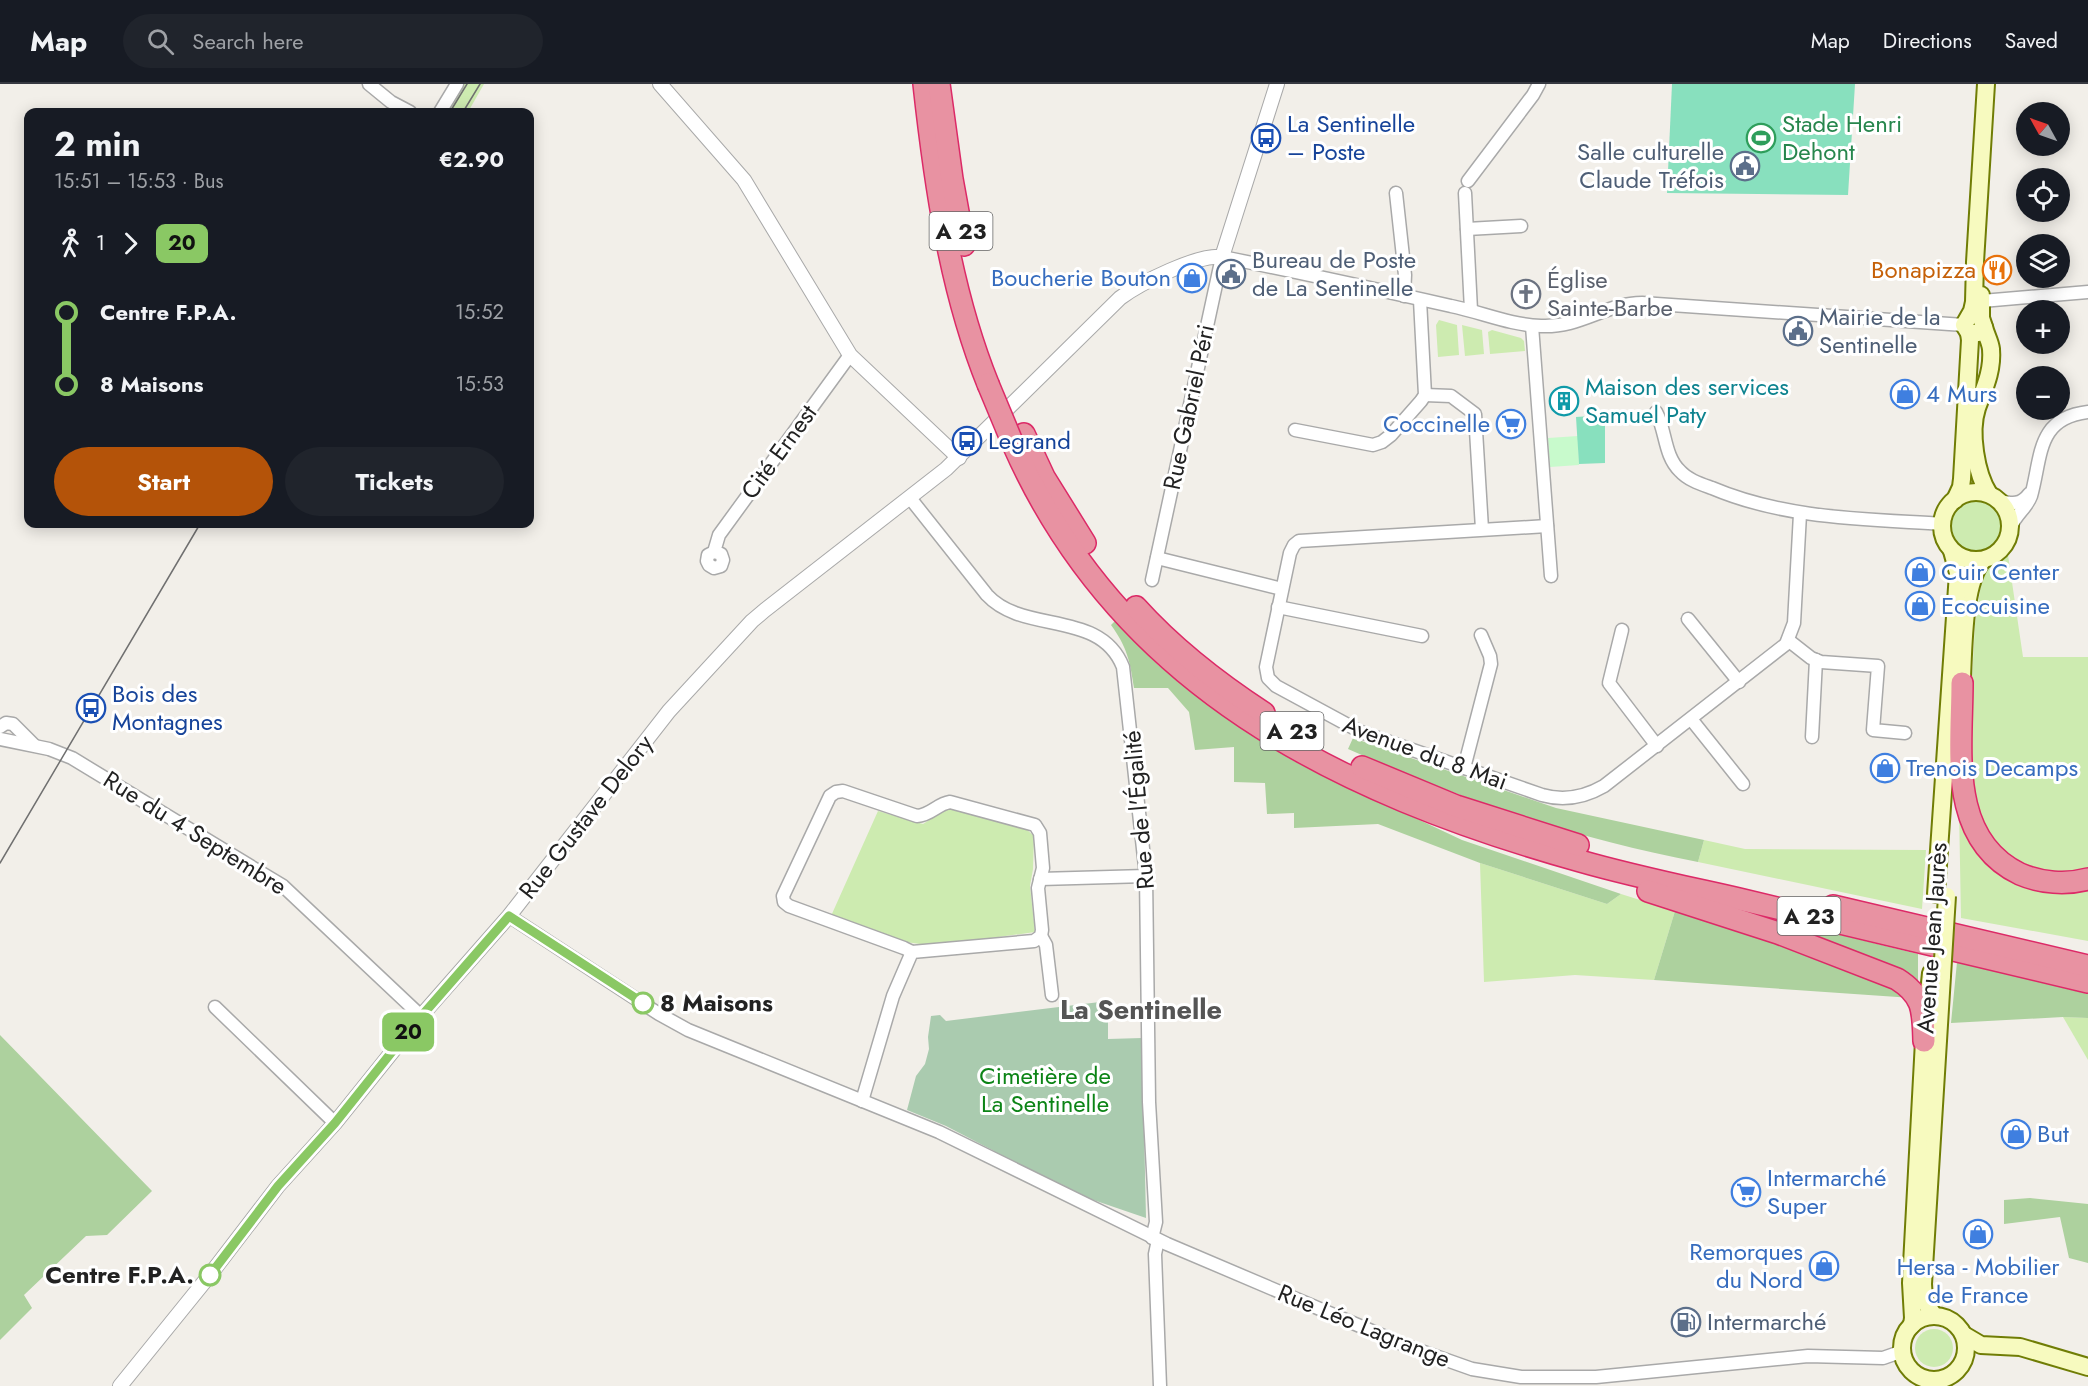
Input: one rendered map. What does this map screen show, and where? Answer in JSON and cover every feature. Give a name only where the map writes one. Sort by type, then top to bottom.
[{"type":"highway","name":"A 23","points":[[924,84],[936,176],[952,257],[968,321],[1018,439],[1033,486],[1057,526],[1106,594],[1155,647],[1211,695],[1277,738],[1357,781],[1433,814],[1531,847],[1622,872],[2088,981]]},
{"type":"highway","name":"A 23","points":[[939,84],[965,252],[994,380]]},
{"type":"highway","name":"A 23","points":[[1018,439],[1079,534],[1112,579],[1142,614],[1179,650],[1222,684],[1268,716],[1317,745],[1438,800],[1566,842],[1734,884],[2088,966]]},
{"type":"highway","points":[[1962,683],[1963,792],[1968,814],[1978,835],[1998,859],[2009,868],[2028,877],[2058,882],[2088,879]]},
{"type":"highway","points":[[1531,847],[1564,865],[1757,926],[1891,976],[1912,990],[1921,1004],[1924,1041]]},
{"type":"highway","points":[[1943,932],[1959,930],[1974,932],[2088,954]]},
{"type":"main road","points":[[1986,84],[1974,302],[1975,320],[1991,352],[1989,378],[1976,416],[1976,457],[1980,477],[1994,498],[2008,513],[2011,528],[2002,548],[1994,556],[1983,560],[1967,559],[1952,551],[1945,540],[1942,524],[1945,512],[1960,490],[1962,479],[1975,320],[1982,261],[1993,84]]},
{"type":"main road","points":[[1955,500],[1973,492],[1994,498]]},
{"type":"main road","name":"Avenue Jean Jaurès","points":[[1934,1316],[1925,1303],[1923,1284],[1958,570],[1952,551]]},
{"type":"main road","name":"Avenue Jean Jaurès","points":[[1942,895],[1969,600],[1974,577],[1983,560]]},
{"type":"main road","name":"Avenue Jean Jaurès","points":[[1912,1325],[1911,1283],[1924,1041],[1937,974]]},
{"type":"main road","points":[[1911,1386],[1911,1376],[1905,1358],[1904,1337],[1912,1325],[1921,1319],[1934,1316],[1953,1322],[1964,1335],[1981,1345],[2012,1345],[2088,1367]]},
{"type":"main road","points":[[1905,1358],[1921,1377],[1935,1383],[1953,1374],[1961,1365],[1966,1350],[1964,1335]]},
{"type":"main road","points":[[1961,1365],[1980,1357],[2040,1353]]},
{"type":"street","points":[[369,84],[402,108]]},
{"type":"street","points":[[442,108],[457,84]]},
{"type":"street","points":[[660,84],[740,175],[850,355],[959,458]]},
{"type":"street","points":[[1277,84],[1222,257],[1471,310],[1532,326],[1572,324],[1620,306],[1637,303],[1975,320],[2039,296],[2088,292]]},
{"type":"street","points":[[1471,310],[1466,187],[1539,84]]},
{"type":"street","points":[[1396,193],[1405,275],[1404,296]]},
{"type":"street","points":[[1467,229],[1521,226]]},
{"type":"street","name":"Rue Gustave Delory","points":[[120,1386],[209,1276],[265,1202],[335,1123],[421,1017],[509,916],[669,711],[752,621],[959,458],[1120,298],[1149,279],[1208,258],[1222,257]]},
{"type":"street","name":"Rue Gabriel Péri","points":[[1152,580],[1222,257]]},
{"type":"street","points":[[1295,430],[1365,445],[1382,442],[1391,435],[1425,395],[1420,300]]},
{"type":"street","points":[[1532,326],[1551,576]]},
{"type":"street","name":"Cité Ernest","points":[[714,552],[715,542],[719,535],[850,355]]},
{"type":"street","points":[[1425,395],[1451,396],[1475,414],[1482,530]]},
{"type":"street","points":[[1656,412],[1671,458],[1677,468],[1684,475],[1732,496],[1800,514],[1942,524]]},
{"type":"street","points":[[2011,528],[2016,515],[2029,501],[2042,444],[2049,432],[2063,419],[2088,412]]},
{"type":"street","points":[[1994,498],[2011,503],[2021,501],[2032,488]]},
{"type":"street","name":"Rue de l'Égalité","points":[[910,498],[996,604],[1018,615],[1090,632],[1104,640],[1119,657],[1125,676],[1146,876],[1149,1102],[1156,1218],[1155,1254],[1160,1386]]},
{"type":"street","points":[[1800,514],[1794,623],[1788,640],[1816,660],[1878,666],[1873,730],[1905,732]]},
{"type":"street","name":"Avenue du 8 Mai","points":[[1547,526],[1299,541],[1290,553],[1266,667],[1268,678],[1332,718],[1361,732],[1542,795],[1556,798],[1571,797],[1592,792],[1604,786],[1779,651],[1788,640]]},
{"type":"street","points":[[1157,558],[1282,590]]},
{"type":"street","points":[[1278,607],[1422,636]]},
{"type":"street","points":[[1688,619],[1739,682]]},
{"type":"street","points":[[1622,630],[1609,683],[1657,746]]},
{"type":"street","points":[[1464,768],[1491,664],[1481,635]]},
{"type":"street","points":[[1812,737],[1816,660]]},
{"type":"street","points":[[1691,719],[1743,784]]},
{"type":"street","name":"Rue du 4 Septembre","points":[[0,727],[6,723],[13,724],[34,745]]},
{"type":"street","name":"Rue du 4 Septembre","points":[[0,739],[34,745],[78,762],[278,882],[421,1017]]},
{"type":"street","points":[[1041,936],[1034,941],[912,952],[789,906],[784,902],[783,896],[829,799],[836,792],[843,791],[917,816],[927,814],[944,803],[950,802],[1031,823],[1040,833],[1042,868],[1038,888],[1041,936],[1046,945],[1052,995]]},
{"type":"street","points":[[1040,879],[1146,876]]},
{"type":"street","name":"Rue Léo Lagrange","points":[[509,916],[681,1027],[939,1132],[1155,1239],[1407,1346],[1463,1367],[1504,1375],[1596,1377],[1808,1356],[1905,1358]]},
{"type":"street","points":[[862,1101],[895,990],[912,952]]},
{"type":"street","points":[[215,1006],[335,1123]]},
{"type":"green space","points":[[464,84],[484,84],[470,108],[450,108]]},
{"type":"green space","name":"Stade Henri Dehont","points":[[1672,84],[1855,84],[1848,195],[1667,193]]},
{"type":"green space","points":[[1439,320],[1457,325],[1459,355],[1438,357],[1436,325]]},
{"type":"green space","points":[[1462,325],[1482,330],[1484,354],[1465,356]]},
{"type":"green space","points":[[1492,330],[1521,338],[1524,341],[1525,351],[1490,354],[1488,332]]},
{"type":"green space","points":[[1605,415],[1605,463],[1579,464],[1576,417]]},
{"type":"green space","points":[[1578,436],[1579,465],[1550,467],[1548,438]]},
{"type":"green space","points":[[1970,499],[1980,499],[1994,507],[2000,516],[2002,526],[2000,536],[1994,545],[1980,553],[1970,553],[1953,541],[1948,531],[1948,521],[1960,504]]},
{"type":"green space","points":[[2008,555],[2023,657],[2088,657],[2088,941],[1961,918],[1959,808],[1968,754],[1975,624],[1983,571]]},
{"type":"green space","points":[[1115,621],[1158,665],[1203,701],[1242,729],[1294,761],[1462,840],[1621,894],[1607,904],[1480,863],[1378,824],[1294,828],[1294,813],[1267,814],[1265,783],[1234,782],[1234,747],[1195,750],[1189,712],[1168,688],[1134,688],[1127,655],[1111,625]]},
{"type":"green space","points":[[1353,738],[1556,808],[1704,840],[1698,862],[1608,842],[1476,801],[1348,749]]},
{"type":"green space","points":[[948,808],[1026,829],[1034,836],[1030,886],[1035,932],[934,946],[906,942],[831,916],[878,811],[923,824]]},
{"type":"green space","points":[[1704,840],[1745,849],[1926,850],[1922,909],[1698,862]]},
{"type":"green space","points":[[1480,863],[1607,904],[1621,894],[1675,911],[1654,980],[1575,975],[1484,982]]},
{"type":"green space","points":[[1675,911],[1747,932],[1768,917],[1918,954],[1918,980],[1912,998],[1654,980]]},
{"type":"green space","points":[[1957,962],[2088,994],[2088,1018],[2063,1017],[1951,1023]]},
{"type":"green space","name":"Cimetière de La Sentinelle","points":[[1108,1001],[1108,1039],[1142,1038],[1146,1218],[1073,1193],[994,1154],[994,1151],[946,1126],[907,1110],[916,1076],[925,1064],[929,1049],[931,1016],[940,1015],[946,1021]]},
{"type":"green space","points":[[2063,1017],[2088,1018],[2088,1060]]},
{"type":"green space","points":[[0,1035],[152,1191],[107,1235],[86,1236],[24,1295],[32,1308],[0,1340]]},
{"type":"green space","points":[[2030,1198],[2088,1204],[2088,1263],[2069,1258],[2060,1217],[2004,1224],[2004,1200]]},
{"type":"green space","points":[[1934,1329],[1941,1330],[1947,1335],[1952,1341],[1952,1355],[1947,1361],[1941,1366],[1934,1367],[1927,1366],[1921,1361],[1916,1355],[1915,1348],[1916,1341],[1921,1335],[1927,1330]]},
{"type":"tram line","points":[[452,108],[467,84]]},
{"type":"tram line","points":[[465,108],[480,84]]},
{"type":"tram line","points":[[0,863],[198,528]]},
{"type":"bus line","name":"20","points":[[210,1275],[256,1212],[335,1123],[411,1028],[509,916],[643,1003]]},
{"type":"place","name":"La Sentinelle – Poste","points":[[1266,138]]},
{"type":"place","name":"Stade Henri Dehont","points":[[1761,138]]},
{"type":"place","name":"Salle culturelle Claude Tréfois","points":[[1745,166]]},
{"type":"place","name":"Bonapizza","points":[[1997,270]]},
{"type":"place","name":"Bureau de Poste de La Sentinelle","points":[[1231,274]]},
{"type":"place","name":"Boucherie Bouton","points":[[1192,278]]},
{"type":"place","name":"Église Sainte-Barbe","points":[[1526,294]]},
{"type":"place","name":"Mairie de la Sentinelle","points":[[1798,331]]},
{"type":"place","name":"4 Murs","points":[[1905,394]]},
{"type":"place","name":"Maison des services Samuel Paty","points":[[1564,401]]},
{"type":"place","name":"Coccinelle","points":[[1511,424]]},
{"type":"place","name":"Legrand","points":[[967,441]]},
{"type":"place","name":"Cuir Center","points":[[1920,572]]},
{"type":"place","name":"Ecocuisine","points":[[1920,606]]},
{"type":"place","name":"Bois des Montagnes","points":[[91,708]]},
{"type":"place","name":"Trenois Decamps","points":[[1885,768]]},
{"type":"place","name":"8 Maisons","points":[[643,1003]]},
{"type":"place","name":"But","points":[[2016,1134]]},
{"type":"place","name":"Intermarché Super","points":[[1746,1192]]},
{"type":"place","name":"Hersa - Mobilier de France","points":[[1978,1234]]},
{"type":"place","name":"Remorques du Nord","points":[[1824,1266]]},
{"type":"place","name":"Centre F.P.A.","points":[[210,1275]]},
{"type":"place","name":"Intermarché","points":[[1686,1322]]},
{"type":"district","name":"La Sentinelle","points":[[1141,1010]]}]
